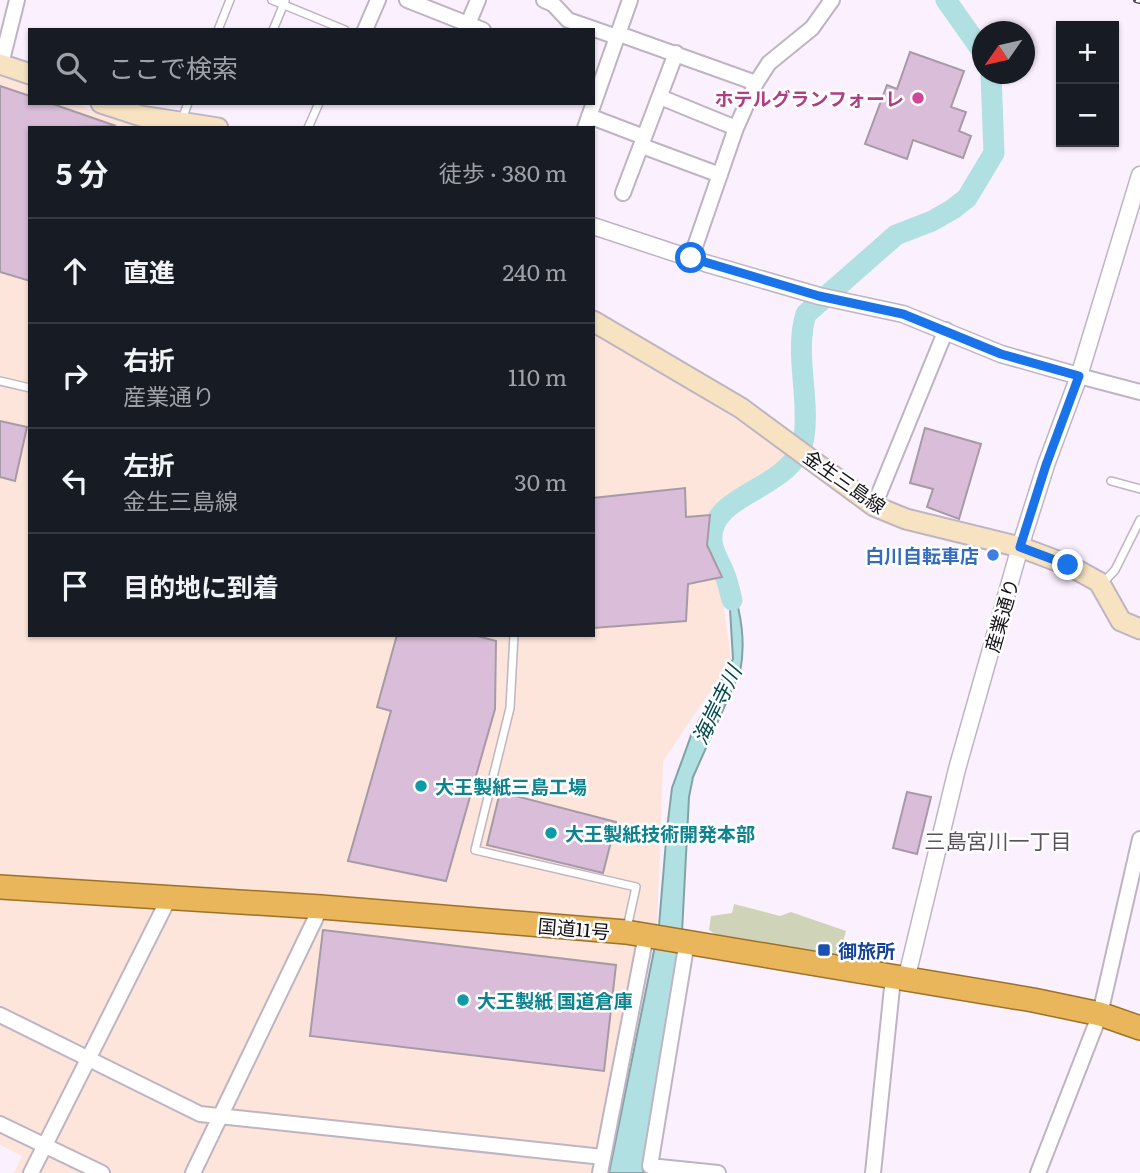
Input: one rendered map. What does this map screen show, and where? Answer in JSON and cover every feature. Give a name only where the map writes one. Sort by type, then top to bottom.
[{"type":"highway","name":"国道11号","points":[[0,887],[321,907],[643,935],[1033,1000],[1100,1014],[1140,1028]]},
{"type":"main road","points":[[0,64],[28,73]]},
{"type":"main road","points":[[107,105],[141,116],[203,126]]},
{"type":"main road","name":"金生三島線","points":[[595,322],[741,408],[874,506],[906,519],[1020,547],[1068,565],[1100,585],[1121,621],[1140,629]]},
{"type":"street","points":[[0,64],[17,0]]},
{"type":"street","points":[[366,28],[378,0]]},
{"type":"street","points":[[407,0],[473,27],[478,0]]},
{"type":"street","points":[[544,0],[553,4],[568,20],[595,28]]},
{"type":"street","points":[[595,100],[630,0]]},
{"type":"street","points":[[691,258],[736,128],[756,83],[768,63],[812,28],[832,0]]},
{"type":"street","points":[[595,28],[756,83]]},
{"type":"street","points":[[623,193],[676,54]]},
{"type":"street","points":[[660,97],[736,128]]},
{"type":"street","points":[[593,105],[587,122],[643,141],[720,175]]},
{"type":"street","name":"産業通り","points":[[899,979],[1020,547],[1046,465],[1079,376],[1140,175]]},
{"type":"street","points":[[1125,225],[1140,202]]},
{"type":"street","points":[[595,227],[825,298],[903,314],[1001,354],[1140,392]]},
{"type":"street","points":[[874,506],[946,330]]},
{"type":"street","points":[[1038,1173],[1100,1014],[1139,849]]},
{"type":"street","points":[[31,1173],[169,898]]},
{"type":"street","points":[[193,1173],[321,907]]},
{"type":"street","points":[[600,1173],[643,935]]},
{"type":"street","points":[[684,941],[650,1166],[718,1173]]},
{"type":"street","points":[[873,1173],[899,979]]},
{"type":"street","points":[[0,1015],[200,1114],[603,1157]]},
{"type":"street","points":[[0,1124],[102,1173]]},
{"type":"lane","points":[[219,28],[230,0]]},
{"type":"lane","points":[[272,0],[284,2],[341,28]]},
{"type":"lane","points":[[274,28],[284,2]]},
{"type":"lane","points":[[180,123],[187,105]]},
{"type":"lane","points":[[309,126],[318,105]]},
{"type":"lane","points":[[0,382],[28,388]]},
{"type":"lane","points":[[1111,481],[1140,489]]},
{"type":"lane","points":[[1100,585],[1115,570],[1140,520]]},
{"type":"lane","points":[[514,637],[510,708],[475,850],[636,887],[643,935]]},
{"type":"shaded area","points":[[0,74],[28,84],[28,105],[80,105],[119,121],[140,126],[28,126],[28,637],[595,637],[595,332],[791,453],[711,511],[731,660],[663,761],[657,924],[608,1173],[14,1173],[22,1156],[0,1145]]},
{"type":"shaded area","points":[[734,904],[780,916],[791,912],[846,931],[839,956],[715,934],[709,930],[711,916],[732,913]]},
{"type":"water","points":[[728,575],[739,610],[742,659],[740,672],[693,777],[689,797],[681,952],[643,1173],[609,1173],[659,926],[672,788],[692,733],[733,659],[730,609],[718,580]]},
{"type":"building","name":"ホテルグランフォーレ","points":[[910,52],[964,71],[951,107],[966,112],[959,131],[971,136],[963,158],[913,140],[907,159],[865,144],[887,85],[897,89]]},
{"type":"building","points":[[0,86],[28,95],[28,105],[56,105],[116,126],[28,126],[28,280],[0,272]]},
{"type":"building","points":[[0,421],[27,427],[15,481],[0,477]]},
{"type":"building","points":[[925,428],[981,444],[959,519],[927,507],[933,489],[910,483]]},
{"type":"building","points":[[685,488],[686,517],[710,515],[707,545],[722,577],[688,584],[686,621],[595,628],[595,498]]},
{"type":"building","name":"大王製紙三島工場","points":[[396,637],[481,637],[496,641],[495,709],[446,881],[348,861],[391,711],[377,707]]},
{"type":"building","name":"大王製紙技術開発本部","points":[[500,792],[616,822],[603,873],[487,845]]},
{"type":"building","points":[[907,792],[931,797],[917,854],[893,848]]},
{"type":"building","name":"大王製紙 国道倉庫","points":[[323,930],[616,965],[604,1071],[310,1036]]},
{"type":"waterway","name":"海岸寺川","points":[[946,0],[972,37]]},
{"type":"waterway","name":"海岸寺川","points":[[732,600],[712,544],[715,524],[724,511],[786,469],[798,455],[804,437],[805,422],[801,344],[806,314],[896,235],[932,221],[967,198],[994,153],[991,84]]},
{"type":"railway","points":[[1136,0],[1140,1]]},
{"type":"place","name":"ホテルグランフォーレ","points":[[918,98]]},
{"type":"place","name":"白川自転車店","points":[[993,555]]},
{"type":"place","name":"大王製紙三島工場","points":[[421,786]]},
{"type":"place","name":"大王製紙技術開発本部","points":[[551,833]]},
{"type":"place","name":"御旅所","points":[[824,950]]},
{"type":"place","name":"大王製紙 国道倉庫","points":[[463,1000]]},
{"type":"district","name":"三島宮川一丁目","points":[[998,839]]},
{"type":"route","points":[[691,258],[819,296],[903,314],[1001,354],[1079,376],[1046,465],[1020,547],[1068,565]]}]
